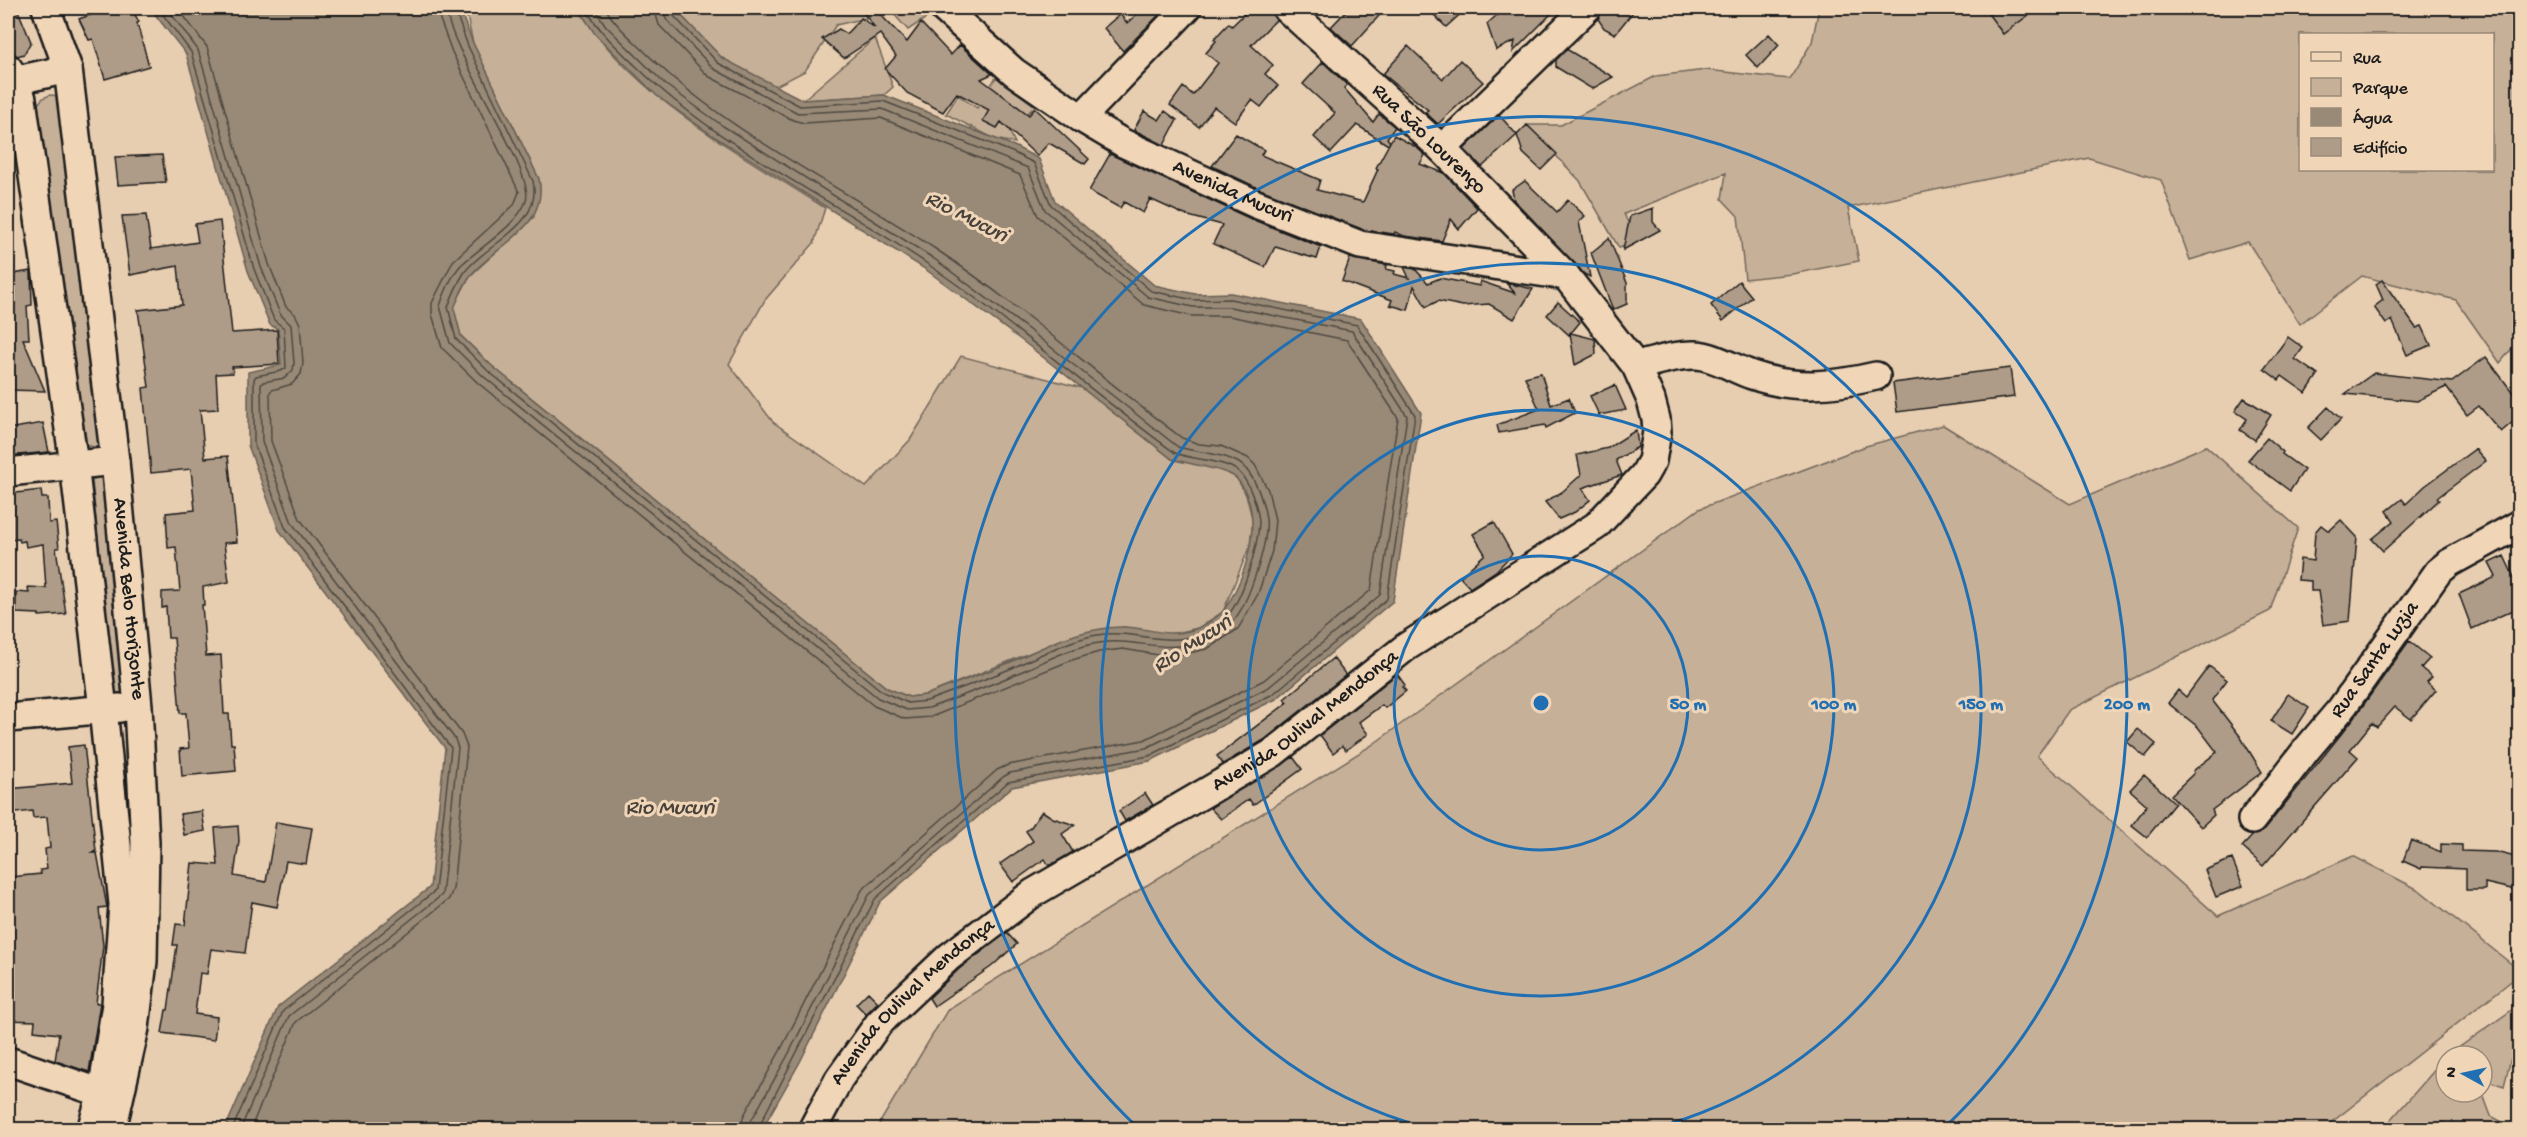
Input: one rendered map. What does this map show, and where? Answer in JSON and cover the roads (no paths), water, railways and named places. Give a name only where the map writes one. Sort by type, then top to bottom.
[{"type":"street","name":"Avenida Belo Horizonte","points":[[46,8],[68,69],[115,461],[138,706],[146,843],[143,961],[135,1028],[112,1130]]},
{"type":"street","name":"Avenida Mucuri","points":[[943,8],[1014,72],[1081,118],[1123,143],[1256,204],[1360,245],[1566,276]]},
{"type":"street","points":[[1081,118],[1187,8]]},
{"type":"street","name":"Rua São Lourenço","points":[[1286,8],[1442,149],[1566,276]]},
{"type":"street","points":[[1442,149],[1587,8]]},
{"type":"street","points":[[11,77],[68,69]]},
{"type":"street","name":"Avenida Belo Horizonte","points":[[11,77],[27,135],[74,464],[123,904],[116,1004],[102,1093],[91,1130]]},
{"type":"street","name":"Avenida Oulival Mendonça","points":[[812,1130],[839,1079],[879,1023],[949,957],[1033,893],[1273,753],[1406,647],[1596,526],[1644,476],[1652,461],[1657,432],[1651,400],[1636,366],[1566,276]]},
{"type":"street","points":[[1636,366],[1684,355],[1698,355],[1714,359],[1756,377],[1800,385],[1844,384],[1876,376]]},
{"type":"street","points":[[8,472],[115,461]]},
{"type":"street","name":"Rua Santa Luzia","points":[[2252,820],[2341,709],[2438,572],[2449,563],[2520,524]]},
{"type":"street","points":[[8,718],[138,706]]},
{"type":"street","points":[[8,1061],[102,1093]]},
{"type":"water","name":"Rio Mucuri","points":[[150,8],[459,8],[473,43],[539,179],[540,196],[536,210],[528,223],[482,264],[466,283],[454,308],[461,336],[492,366],[887,688],[909,697],[926,695],[1061,640],[1098,629],[1122,627],[1178,633],[1205,625],[1224,610],[1246,563],[1252,526],[1245,492],[1236,478],[1231,475],[1216,469],[1172,459],[1025,343],[925,269],[715,137],[657,96],[595,34],[578,8],[674,8],[722,58],[803,100],[884,95],[1014,146],[1039,159],[1055,201],[1154,285],[1195,294],[1231,293],[1361,319],[1421,413],[1393,601],[1276,699],[1150,761],[1012,787],[880,902],[800,1062],[762,1129],[225,1129],[278,1007],[430,887],[445,748],[279,530],[248,445],[248,372],[281,365],[278,329],[270,325],[248,271],[186,54]]}]
